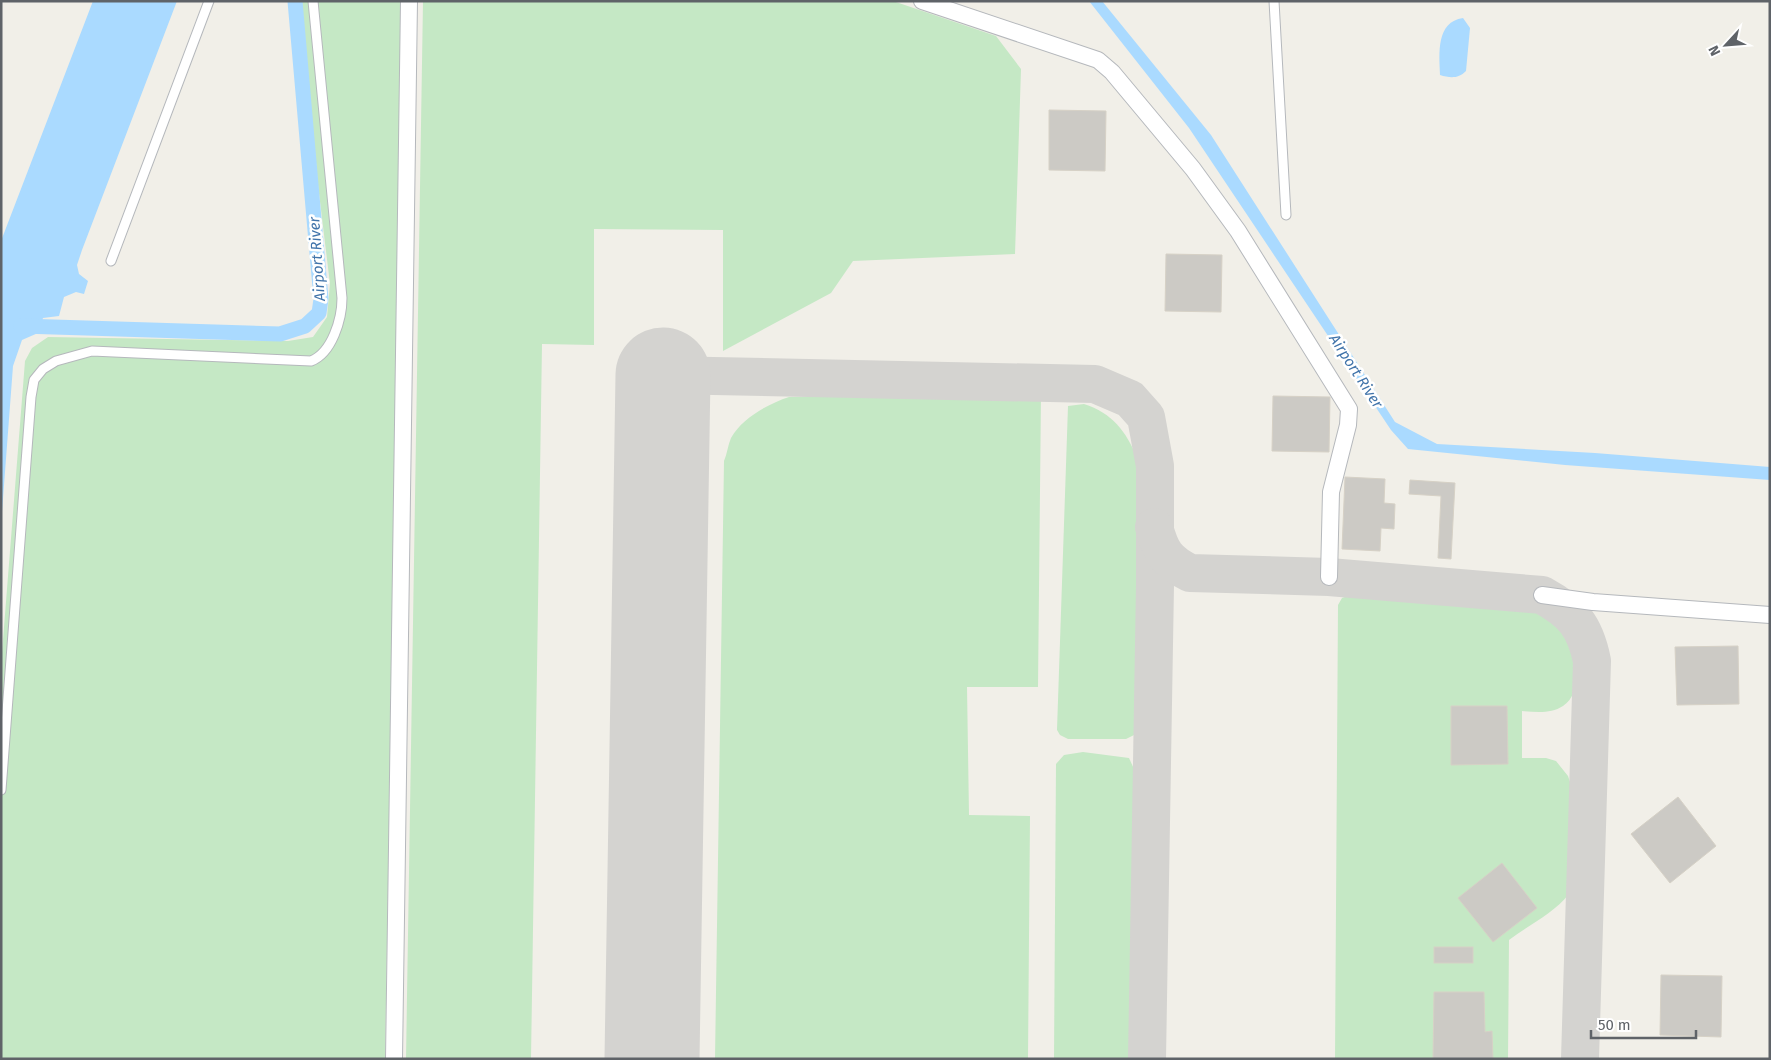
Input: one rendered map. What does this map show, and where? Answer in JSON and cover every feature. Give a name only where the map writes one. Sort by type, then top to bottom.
[{"type":"street","points":[[394,1059],[409,1]]},
{"type":"street","points":[[922,1],[1098,60],[1112,72],[1193,169],[1238,231],[1349,409],[1348,425],[1331,492],[1329,577]]},
{"type":"street","points":[[1542,595],[1593,602],[1770,615]]},
{"type":"lane","points":[[111,261],[209,1]]},
{"type":"lane","points":[[1,790],[31,398],[34,380],[43,369],[56,361],[92,351],[311,361],[319,358],[327,348],[339,319],[342,298],[312,1]]},
{"type":"lane","points":[[1274,1],[1286,215]]},
{"type":"green space","points":[[301,1],[403,1],[385,1059],[1,1059],[1,665],[25,361],[32,348],[48,337],[288,341],[313,337],[327,317],[330,284],[318,185]]},
{"type":"green space","points":[[423,1],[893,1],[996,36],[1021,69],[1015,254],[853,261],[831,293],[723,351],[723,230],[594,229],[594,345],[542,344],[531,1059],[406,1059]]},
{"type":"green space","points":[[1041,393],[1038,687],[967,687],[969,815],[1030,816],[1028,1059],[715,1059],[724,461],[731,438],[742,424],[756,413],[789,397]]},
{"type":"green space","points":[[1084,404],[1103,412],[1117,424],[1128,439],[1137,458],[1137,727],[1134,735],[1126,739],[1068,739],[1060,735],[1057,730],[1068,406]]},
{"type":"green space","points":[[1353,594],[1523,605],[1546,614],[1558,622],[1570,640],[1574,652],[1577,677],[1575,689],[1570,699],[1563,706],[1554,710],[1543,712],[1522,711],[1522,758],[1546,758],[1556,761],[1568,776],[1571,785],[1569,894],[1549,913],[1509,940],[1508,1059],[1335,1059],[1338,605],[1342,598]]},
{"type":"green space","points":[[1083,752],[1129,758],[1134,769],[1130,1059],[1054,1059],[1056,764],[1064,755]]},
{"type":"water","points":[[93,1],[177,1],[77,265],[79,274],[88,281],[84,294],[76,292],[64,297],[59,316],[43,318],[38,333],[22,340],[13,366],[1,525],[1,241]]},
{"type":"water","points":[[1089,1],[1102,1],[1211,135],[1395,422],[1437,444],[1595,453],[1770,467],[1770,480],[1565,465],[1408,449],[1391,430],[1189,128]]},
{"type":"water","points":[[1463,18],[1470,28],[1466,71],[1454,77],[1440,75],[1439,57],[1444,32],[1454,21]]},
{"type":"building","points":[[1049,110],[1106,111],[1105,171],[1049,170]]},
{"type":"building","points":[[1166,254],[1222,255],[1221,312],[1165,311]]},
{"type":"building","points":[[1273,396],[1330,397],[1329,452],[1272,451]]},
{"type":"building","points":[[1345,477],[1385,479],[1384,503],[1395,504],[1394,529],[1381,528],[1380,551],[1342,549]]},
{"type":"building","points":[[1410,480],[1455,483],[1451,559],[1438,558],[1441,496],[1409,494]]},
{"type":"building","points":[[1738,646],[1739,704],[1677,705],[1675,647]]},
{"type":"building","points":[[1451,706],[1507,706],[1508,764],[1451,765]]},
{"type":"building","points":[[1678,797],[1716,846],[1670,883],[1631,834]]},
{"type":"building","points":[[1502,863],[1537,908],[1493,942],[1458,898]]},
{"type":"building","points":[[1434,947],[1473,947],[1473,963],[1434,963]]},
{"type":"building","points":[[1661,975],[1722,976],[1721,1037],[1660,1035]]},
{"type":"building","points":[[1434,992],[1484,992],[1485,1032],[1492,1031],[1493,1059],[1433,1059]]},
{"type":"waterway","name":"Airport River","points":[[21,326],[280,334],[305,326],[319,313],[321,299],[295,1]]},
{"type":"taxiway","points":[[663,375],[1095,384],[1130,399],[1146,417],[1155,466],[1155,585],[1147,1059]]},
{"type":"taxiway","points":[[1154,527],[1159,543],[1166,555],[1175,564],[1190,573],[1329,577],[1542,595],[1553,601],[1576,621],[1586,638],[1592,661],[1580,1059]]},
{"type":"runway","points":[[652,1059],[663,375]]}]
